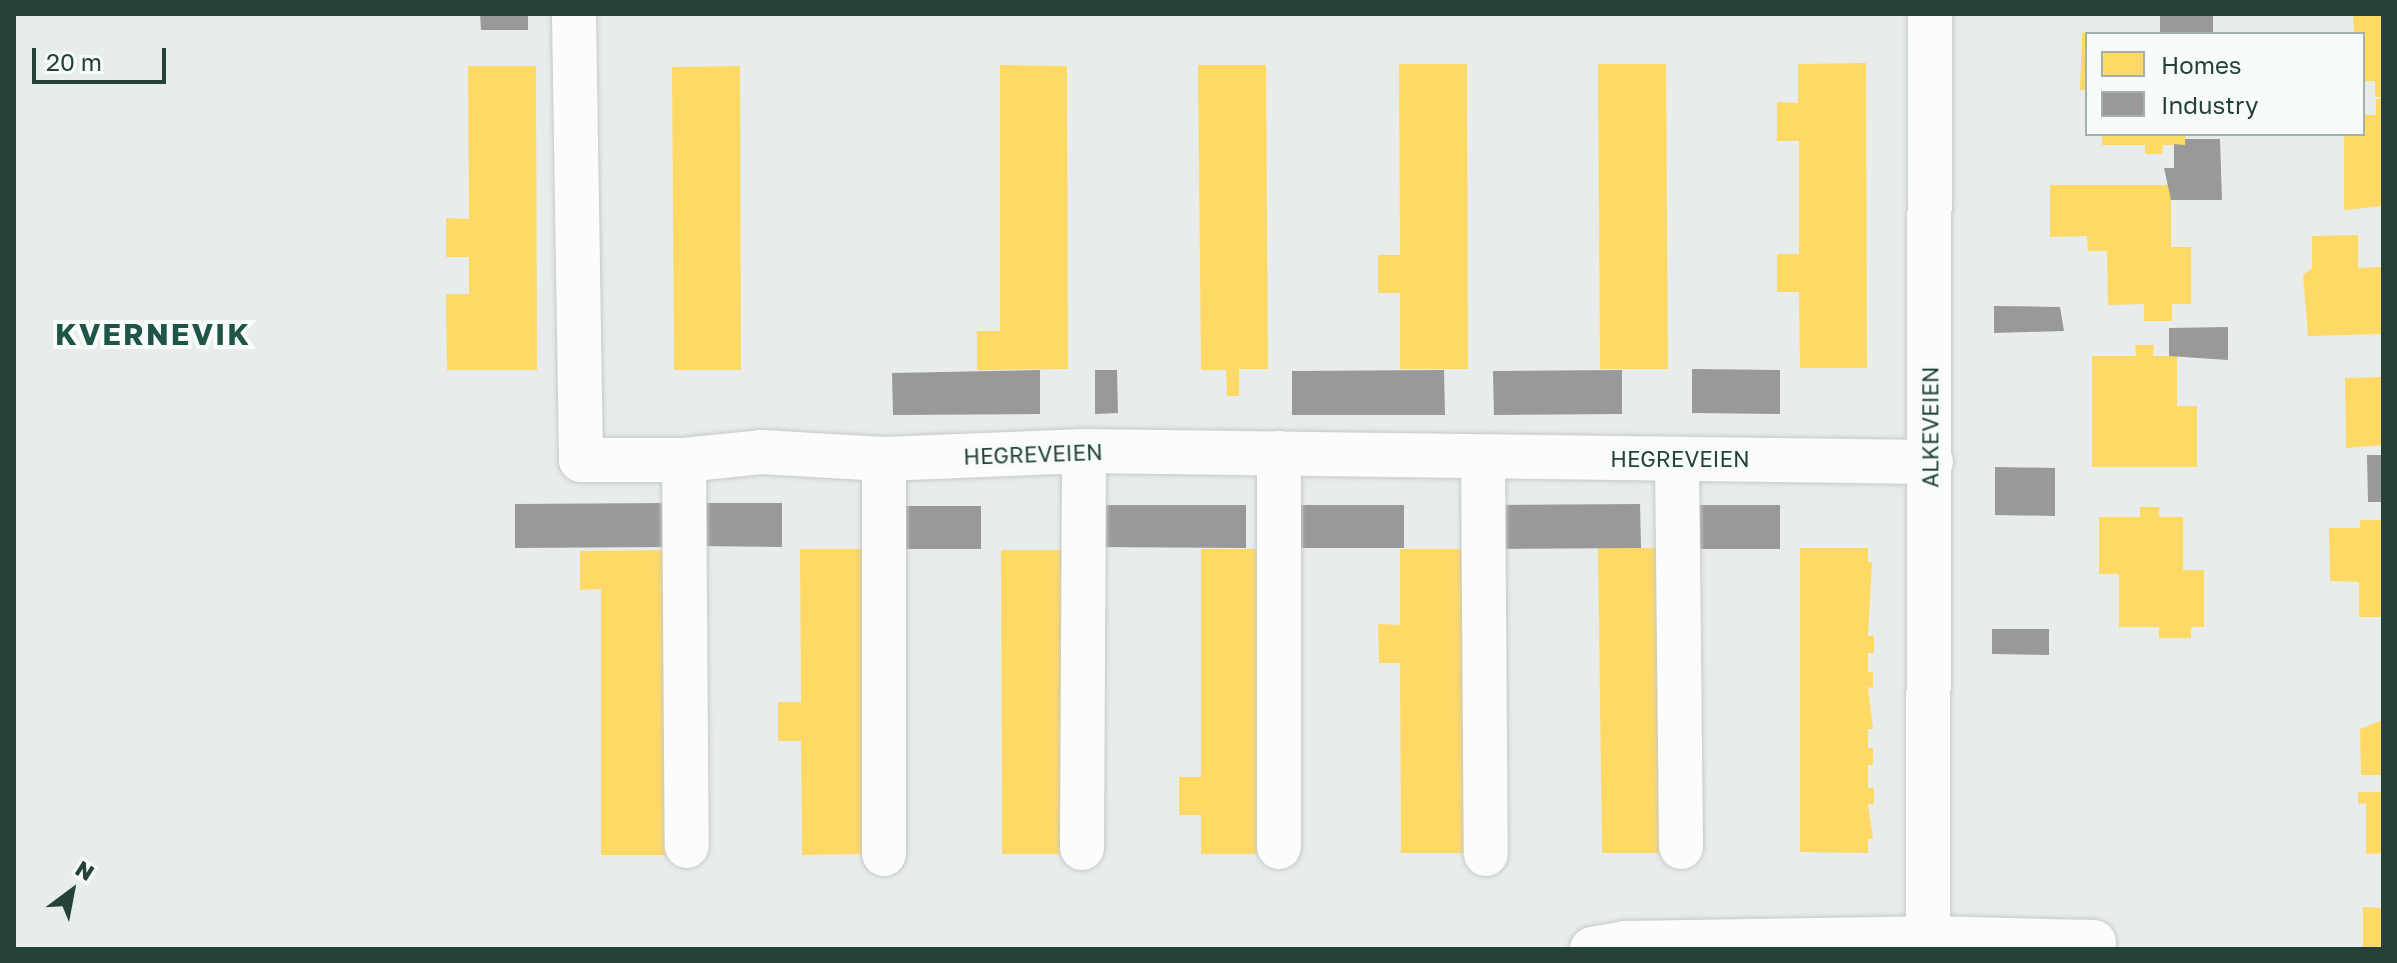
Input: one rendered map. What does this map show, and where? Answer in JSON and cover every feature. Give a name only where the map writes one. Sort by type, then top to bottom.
[{"type":"street","name":"HEGREVEIEN","points":[[574,14],[581,460],[684,460],[761,452],[884,459],[1084,451],[1931,462]]},
{"type":"street","name":"ALKEVEIEN","points":[[1928,938],[1930,14]]},
{"type":"street","points":[[1082,848],[1084,451]]},
{"type":"street","points":[[1279,453],[1279,847]]},
{"type":"street","points":[[1483,457],[1486,854]]},
{"type":"street","points":[[884,459],[884,854]]},
{"type":"street","points":[[1677,459],[1681,847]]},
{"type":"street","points":[[684,460],[687,846]]},
{"type":"street","points":[[1592,949],[1625,943],[1928,938],[2094,942]]},
{"type":"building: Homes","points":[[2353,14],[2383,14],[2383,97],[2375,97],[2375,81],[2365,81],[2365,32],[2354,32]]},
{"type":"building: Homes","points":[[2082,33],[2085,33],[2085,90],[2080,90]]},
{"type":"building: Homes","points":[[1866,63],[1867,368],[1800,368],[1799,292],[1777,292],[1777,254],[1799,254],[1799,141],[1777,141],[1777,102],[1798,103],[1798,64]]},
{"type":"building: Homes","points":[[1399,64],[1467,64],[1468,369],[1400,369],[1400,293],[1378,293],[1378,255],[1400,255]]},
{"type":"building: Homes","points":[[1598,64],[1666,64],[1668,369],[1600,369]]},
{"type":"building: Homes","points":[[1000,65],[1067,66],[1068,369],[977,370],[977,331],[1000,331]]},
{"type":"building: Homes","points":[[1198,65],[1266,65],[1268,369],[1239,369],[1239,396],[1227,396],[1226,370],[1201,370]]},
{"type":"building: Homes","points":[[468,66],[536,66],[537,370],[447,370],[446,294],[469,294],[469,257],[446,257],[446,218],[469,219]]},
{"type":"building: Homes","points":[[740,66],[741,370],[674,370],[672,67]]},
{"type":"building: Homes","points":[[2376,99],[2383,99],[2383,206],[2344,210],[2344,136],[2365,136],[2365,115],[2376,115]]},
{"type":"building: Homes","points":[[2102,136],[2185,136],[2185,145],[2163,145],[2162,154],[2145,154],[2145,145],[2102,145]]},
{"type":"building: Homes","points":[[2050,185],[2171,185],[2171,247],[2191,247],[2191,304],[2172,304],[2172,321],[2144,321],[2144,304],[2108,305],[2107,251],[2088,251],[2087,236],[2050,237]]},
{"type":"building: Homes","points":[[2358,235],[2358,268],[2383,267],[2383,334],[2308,336],[2303,275],[2312,268],[2312,236]]},
{"type":"building: Homes","points":[[2135,345],[2154,345],[2153,356],[2177,356],[2177,406],[2197,406],[2197,467],[2092,467],[2092,356],[2136,356]]},
{"type":"building: Homes","points":[[2383,377],[2383,445],[2346,448],[2345,378]]},
{"type":"building: Homes","points":[[2140,507],[2159,507],[2159,517],[2183,517],[2183,570],[2204,570],[2204,627],[2191,627],[2191,638],[2159,638],[2159,627],[2119,627],[2119,574],[2099,574],[2099,517],[2140,517]]},
{"type":"building: Homes","points":[[2360,520],[2383,520],[2383,617],[2359,617],[2359,582],[2330,581],[2329,528],[2360,528]]},
{"type":"building: Homes","points":[[1598,548],[1668,548],[1669,853],[1602,853]]},
{"type":"building: Homes","points":[[1800,548],[1868,548],[1868,562],[1872,562],[1868,636],[1874,636],[1874,653],[1868,653],[1868,672],[1873,672],[1873,688],[1868,687],[1873,729],[1868,729],[1868,748],[1873,748],[1873,765],[1868,765],[1868,788],[1874,788],[1874,804],[1868,804],[1873,839],[1868,839],[1868,853],[1800,852]]},
{"type":"building: Homes","points":[[800,549],[868,549],[870,854],[802,855],[801,741],[778,741],[778,702],[801,702]]},
{"type":"building: Homes","points":[[1201,549],[1268,549],[1268,854],[1201,854],[1201,815],[1179,815],[1179,777],[1201,777]]},
{"type":"building: Homes","points":[[1400,549],[1468,549],[1468,853],[1401,853],[1400,663],[1379,663],[1378,624],[1400,625]]},
{"type":"building: Homes","points":[[669,550],[669,855],[601,855],[601,589],[580,590],[580,551]]},
{"type":"building: Homes","points":[[1001,550],[1068,550],[1069,854],[1002,854]]},
{"type":"building: Homes","points":[[2383,720],[2383,775],[2361,775],[2360,729]]},
{"type":"building: Homes","points":[[2358,792],[2383,792],[2383,853],[2366,854],[2366,803],[2358,804]]},
{"type":"building: Homes","points":[[2363,907],[2383,908],[2383,949],[2363,949]]},
{"type":"building: Industry","points":[[480,14],[528,14],[528,30],[481,30]]},
{"type":"building: Industry","points":[[2160,14],[2213,14],[2213,32],[2160,32]]},
{"type":"building: Industry","points":[[2185,139],[2220,139],[2222,200],[2171,200],[2164,168],[2174,168],[2174,144],[2185,145]]},
{"type":"building: Industry","points":[[1994,306],[2060,307],[2064,331],[1994,333]]},
{"type":"building: Industry","points":[[2228,327],[2228,360],[2169,356],[2169,328]]},
{"type":"building: Industry","points":[[1692,369],[1780,370],[1780,414],[1692,413]]},
{"type":"building: Industry","points":[[1040,370],[1040,414],[893,415],[892,373]]},
{"type":"building: Industry","points":[[1095,370],[1117,370],[1118,413],[1095,414]]},
{"type":"building: Industry","points":[[1444,370],[1445,415],[1292,415],[1292,371]]},
{"type":"building: Industry","points":[[1622,370],[1622,414],[1494,415],[1493,371]]},
{"type":"building: Industry","points":[[2367,455],[2383,455],[2383,502],[2368,502]]},
{"type":"building: Industry","points":[[1995,467],[2055,468],[2055,516],[1995,515]]},
{"type":"building: Industry","points":[[667,503],[667,547],[515,548],[515,504]]},
{"type":"building: Industry","points":[[694,503],[782,503],[782,547],[694,546]]},
{"type":"building: Industry","points":[[1640,504],[1641,548],[1492,549],[1491,505]]},
{"type":"building: Industry","points":[[1095,505],[1246,505],[1246,548],[1095,547]]},
{"type":"building: Industry","points":[[1293,505],[1404,505],[1404,548],[1293,548]]},
{"type":"building: Industry","points":[[1693,505],[1780,505],[1780,549],[1694,549]]},
{"type":"building: Industry","points":[[895,506],[981,506],[981,549],[895,549]]},
{"type":"building: Industry","points":[[1992,629],[2049,629],[2049,655],[1992,654]]},
{"type":"district","name":"KVERNEVIK","points":[[153,334]]}]
